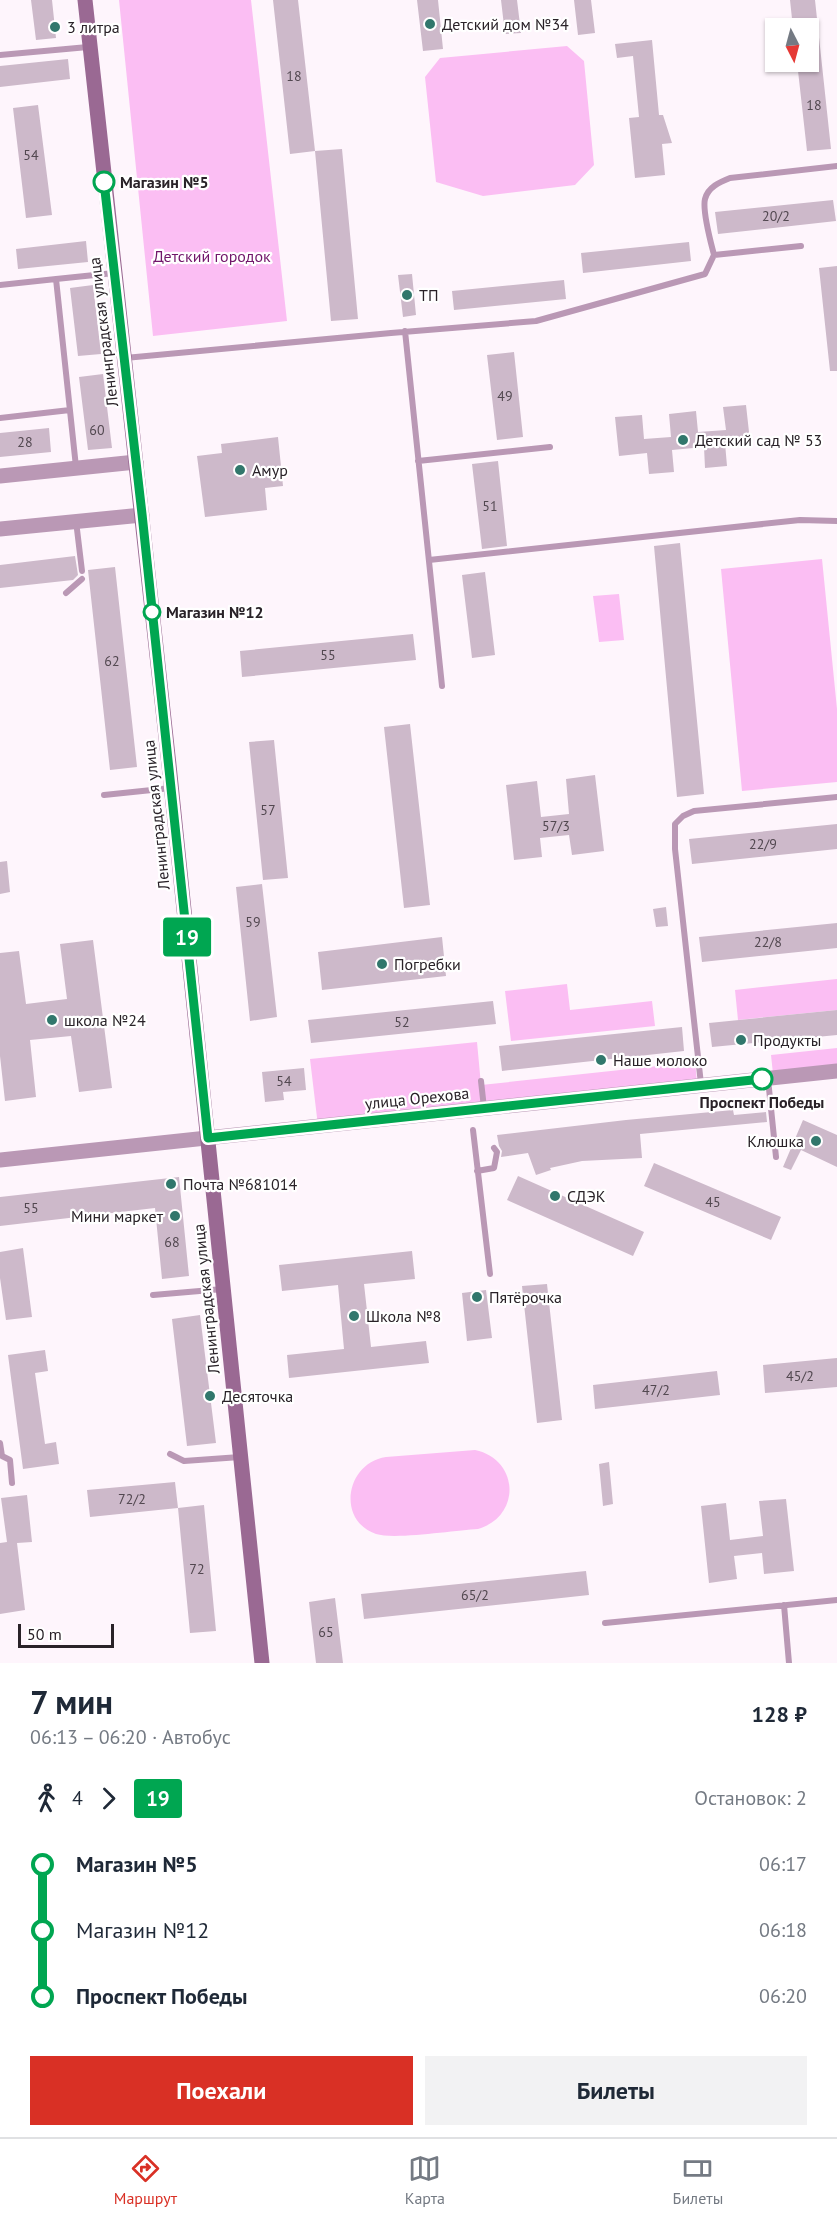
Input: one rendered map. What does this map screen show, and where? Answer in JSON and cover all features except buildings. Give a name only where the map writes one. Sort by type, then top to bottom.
[{"type":"main road","name":"Ленинградская улица","points":[[85,0],[142,514],[262,1663]]},
{"type":"street","points":[[0,476],[136,462]]},
{"type":"street","points":[[0,529],[142,514]]},
{"type":"street","name":"улица Орехова","points":[[0,1160],[837,1071]]},
{"type":"lane","points":[[0,56],[89,46]]},
{"type":"lane","points":[[125,358],[536,321],[705,274],[714,255],[707,226],[705,199],[715,184],[729,178],[837,166]]},
{"type":"lane","points":[[714,255],[801,246]]},
{"type":"lane","points":[[0,285],[114,273]]},
{"type":"lane","points":[[56,279],[76,468]]},
{"type":"lane","points":[[405,332],[442,686]]},
{"type":"lane","points":[[0,418],[70,410]]},
{"type":"lane","points":[[418,461],[550,447]]},
{"type":"lane","points":[[76,521],[82,571]]},
{"type":"lane","points":[[429,560],[778,522],[837,521]]},
{"type":"lane","points":[[66,593],[82,579]]},
{"type":"lane","points":[[104,795],[171,788]]},
{"type":"lane","points":[[701,1085],[674,835],[675,824],[683,816],[694,812],[837,797]]},
{"type":"lane","points":[[768,1078],[776,1156]]},
{"type":"lane","points":[[481,1081],[484,1108]]},
{"type":"lane","points":[[473,1130],[490,1274]]},
{"type":"lane","points":[[477,1171],[494,1168],[497,1152],[494,1148]]},
{"type":"lane","points":[[153,1294],[223,1288]]},
{"type":"lane","points":[[0,1443],[2,1456],[10,1460],[12,1483]]},
{"type":"lane","points":[[170,1455],[184,1461],[240,1456]]},
{"type":"lane","points":[[605,1623],[837,1600]]},
{"type":"lane","points":[[784,1605],[789,1663]]},
{"type":"green space","name":"Детский городок","points":[[119,0],[251,0],[287,321],[153,336]]},
{"type":"green space","points":[[567,46],[584,61],[594,165],[575,185],[483,196],[436,182],[425,77],[440,58]]},
{"type":"green space","points":[[822,559],[837,709],[837,782],[742,791],[721,569]]},
{"type":"green space","points":[[619,594],[624,640],[599,642],[593,596]]},
{"type":"green space","points":[[837,979],[837,1010],[738,1020],[735,990]]},
{"type":"green space","points":[[567,984],[570,1010],[652,1001],[655,1026],[511,1041],[505,991]]},
{"type":"green space","points":[[477,1042],[481,1085],[695,1062],[697,1082],[318,1126],[310,1059]]},
{"type":"green space","points":[[837,1048],[837,1067],[773,1074],[771,1055]]},
{"type":"green space","points":[[475,1450],[490,1455],[500,1464],[507,1476],[510,1488],[508,1501],[502,1512],[492,1522],[478,1529],[385,1536],[363,1527],[355,1517],[351,1505],[351,1492],[355,1480],[372,1461],[386,1457]]},
{"type":"bus line","name":"19","points":[[104,182],[142,514],[208,1138],[762,1079]]},
{"type":"place","name":"Детский дом №34","points":[[430,24]]},
{"type":"place","name":"3 литра","points":[[55,27]]},
{"type":"place","name":"Магазин №5","points":[[104,182]]},
{"type":"place","name":"ТП","points":[[407,295]]},
{"type":"place","name":"Детский сад № 53","points":[[683,440]]},
{"type":"place","name":"Амур","points":[[240,470]]},
{"type":"place","name":"Магазин №12","points":[[152,612]]},
{"type":"place","name":"Погребки","points":[[382,964]]},
{"type":"place","name":"школа №24","points":[[52,1020]]},
{"type":"place","name":"Продукты","points":[[741,1040]]},
{"type":"place","name":"Наше молоко","points":[[601,1060]]},
{"type":"place","name":"Проспект Победы","points":[[762,1079]]},
{"type":"place","name":"Клюшка","points":[[816,1141]]},
{"type":"place","name":"Почта №681014","points":[[171,1184]]},
{"type":"place","name":"СДЭК","points":[[555,1196]]},
{"type":"place","name":"Мини маркет","points":[[175,1216]]},
{"type":"place","name":"Пятёрочка","points":[[477,1297]]},
{"type":"place","name":"Школа №8","points":[[354,1316]]},
{"type":"place","name":"Десяточка","points":[[210,1396]]}]
